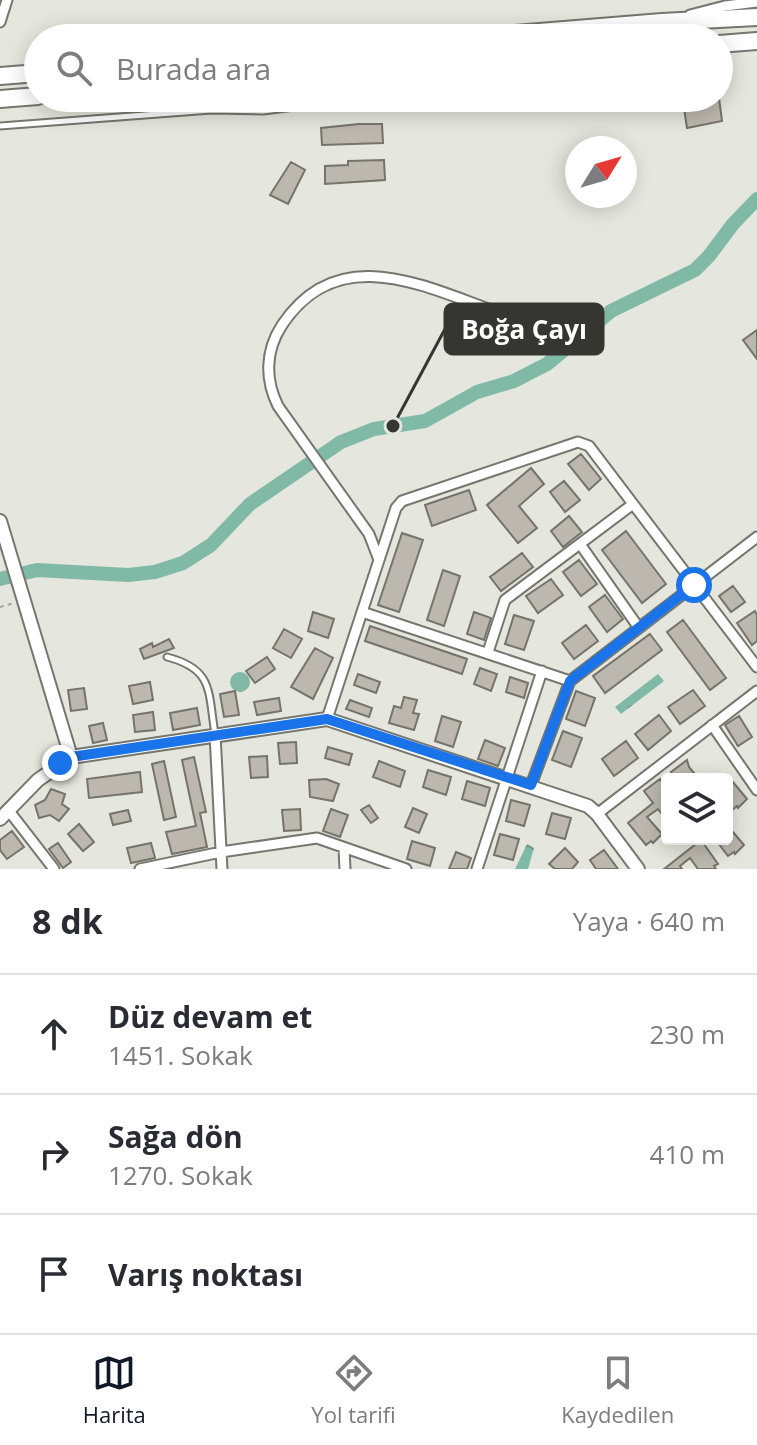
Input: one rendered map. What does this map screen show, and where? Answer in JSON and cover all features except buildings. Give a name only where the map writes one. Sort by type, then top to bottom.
[{"type":"highway","points":[[637,24],[757,17]]},
{"type":"highway","points":[[733,43],[757,41]]},
{"type":"highway","points":[[0,76],[24,74]]},
{"type":"highway","points":[[0,99],[24,97]]},
{"type":"street","points":[[0,22],[7,0]]},
{"type":"street","points":[[662,22],[725,6],[757,2]]},
{"type":"street","points":[[379,560],[369,534],[278,406],[270,390],[268,370],[277,333],[289,315],[320,288],[339,279],[377,275],[408,281],[497,312]]},
{"type":"street","points":[[327,719],[396,508],[402,501],[578,442],[589,446],[757,667]]},
{"type":"street","points":[[488,652],[505,600],[633,504]]},
{"type":"street","points":[[0,521],[71,757]]},
{"type":"street","points":[[531,785],[570,681],[757,537]]},
{"type":"street","points":[[580,544],[639,628]]},
{"type":"street","points":[[362,612],[570,681]]},
{"type":"street","points":[[477,869],[542,671]]},
{"type":"street","points":[[597,814],[757,691]]},
{"type":"street","points":[[54,869],[4,815],[38,780],[71,757],[327,719],[588,806],[638,869]]},
{"type":"street","points":[[712,725],[757,790]]},
{"type":"street","points":[[215,734],[222,869]]},
{"type":"street","points":[[140,869],[221,852],[317,838],[406,869]]},
{"type":"street","points":[[344,848],[345,869]]},
{"type":"lane","points":[[0,126],[185,112]]},
{"type":"lane","points":[[167,657],[190,664],[202,676],[215,734]]},
{"type":"path","points":[[0,607],[24,601]]},
{"type":"water","points":[[240,672],[247,675],[250,682],[247,689],[240,692],[233,689],[230,682],[233,675]]},
{"type":"water","points":[[658,674],[664,681],[621,714],[615,707]]},
{"type":"water","points":[[527,844],[534,848],[528,869],[515,869]]},
{"type":"waterway","points":[[0,579],[37,570],[128,575],[155,572],[183,563],[211,545],[250,504],[341,442],[374,429],[425,421],[477,392],[514,381],[547,364],[611,311],[695,270],[757,199]]},
{"type":"place","name":"Boğa Çayı","points":[[393,426]]},
{"type":"route","points":[[60,763],[71,757],[327,719],[531,785],[570,681],[694,585]]}]
